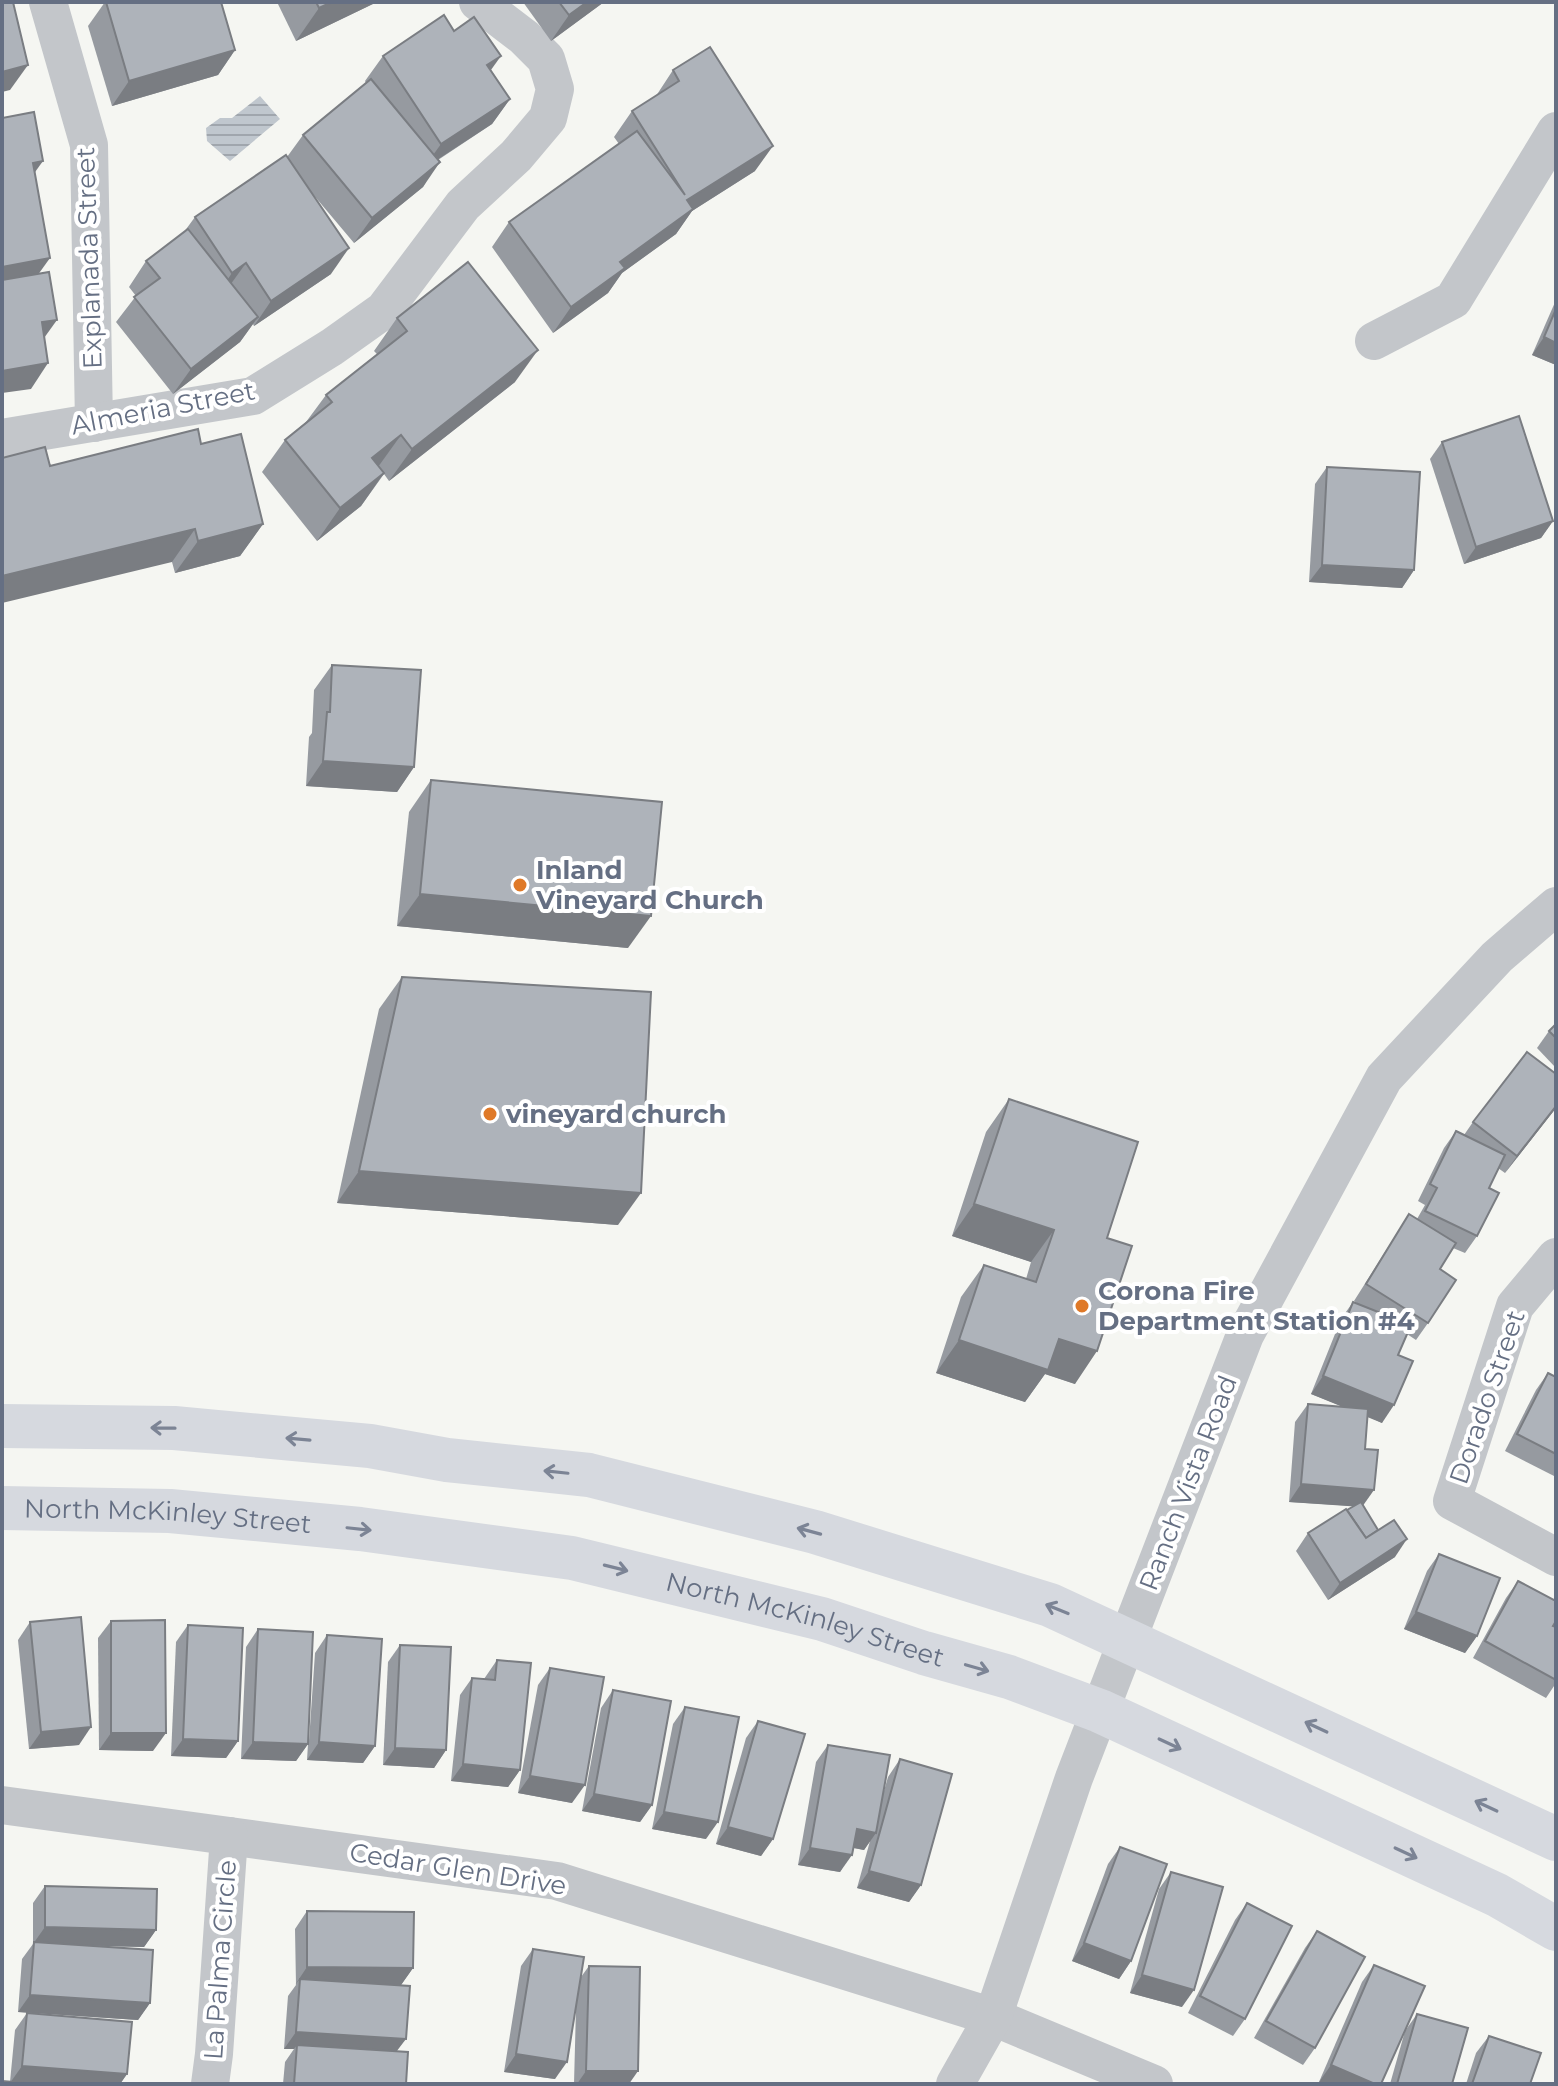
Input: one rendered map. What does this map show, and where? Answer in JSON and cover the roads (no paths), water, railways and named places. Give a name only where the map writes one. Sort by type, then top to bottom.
[{"type":"main road","points":[[2,1426],[174,1428],[370,1446],[447,1460],[589,1475],[815,1532],[1050,1605],[1556,1839]]},
{"type":"main road","name":"North McKinley Street","points":[[2,1508],[170,1511],[360,1529],[572,1558],[822,1619],[1009,1677],[1100,1711],[1497,1895],[1556,1929]]},
{"type":"street","name":"Explanada Street","points":[[48,2],[89,145],[94,423]]},
{"type":"street","name":"Almeria Street","points":[[2,438],[253,396],[384,310],[463,205],[516,156],[548,118],[555,89],[546,59],[524,37],[478,2]]},
{"type":"street","points":[[1374,341],[1453,300],[1556,131]]},
{"type":"street","name":"Ranch Vista Road","points":[[955,2084],[993,2017],[1074,1778],[1245,1335],[1384,1078],[1497,957],[1556,906]]},
{"type":"street","name":"Dorado Street","points":[[1556,1257],[1515,1306],[1452,1501],[1556,1557]]},
{"type":"street","name":"Cedar Glen Drive","points":[[2,1805],[557,1881],[993,2017],[1154,2084]]},
{"type":"street","name":"La Palma Circle","points":[[210,2084],[229,1836]]},
{"type":"place","name":"Inland Vineyard Church","points":[[520,885]]},
{"type":"place","name":"vineyard church","points":[[490,1114]]},
{"type":"place","name":"Corona Fire Department Station #4","points":[[1082,1306]]}]
